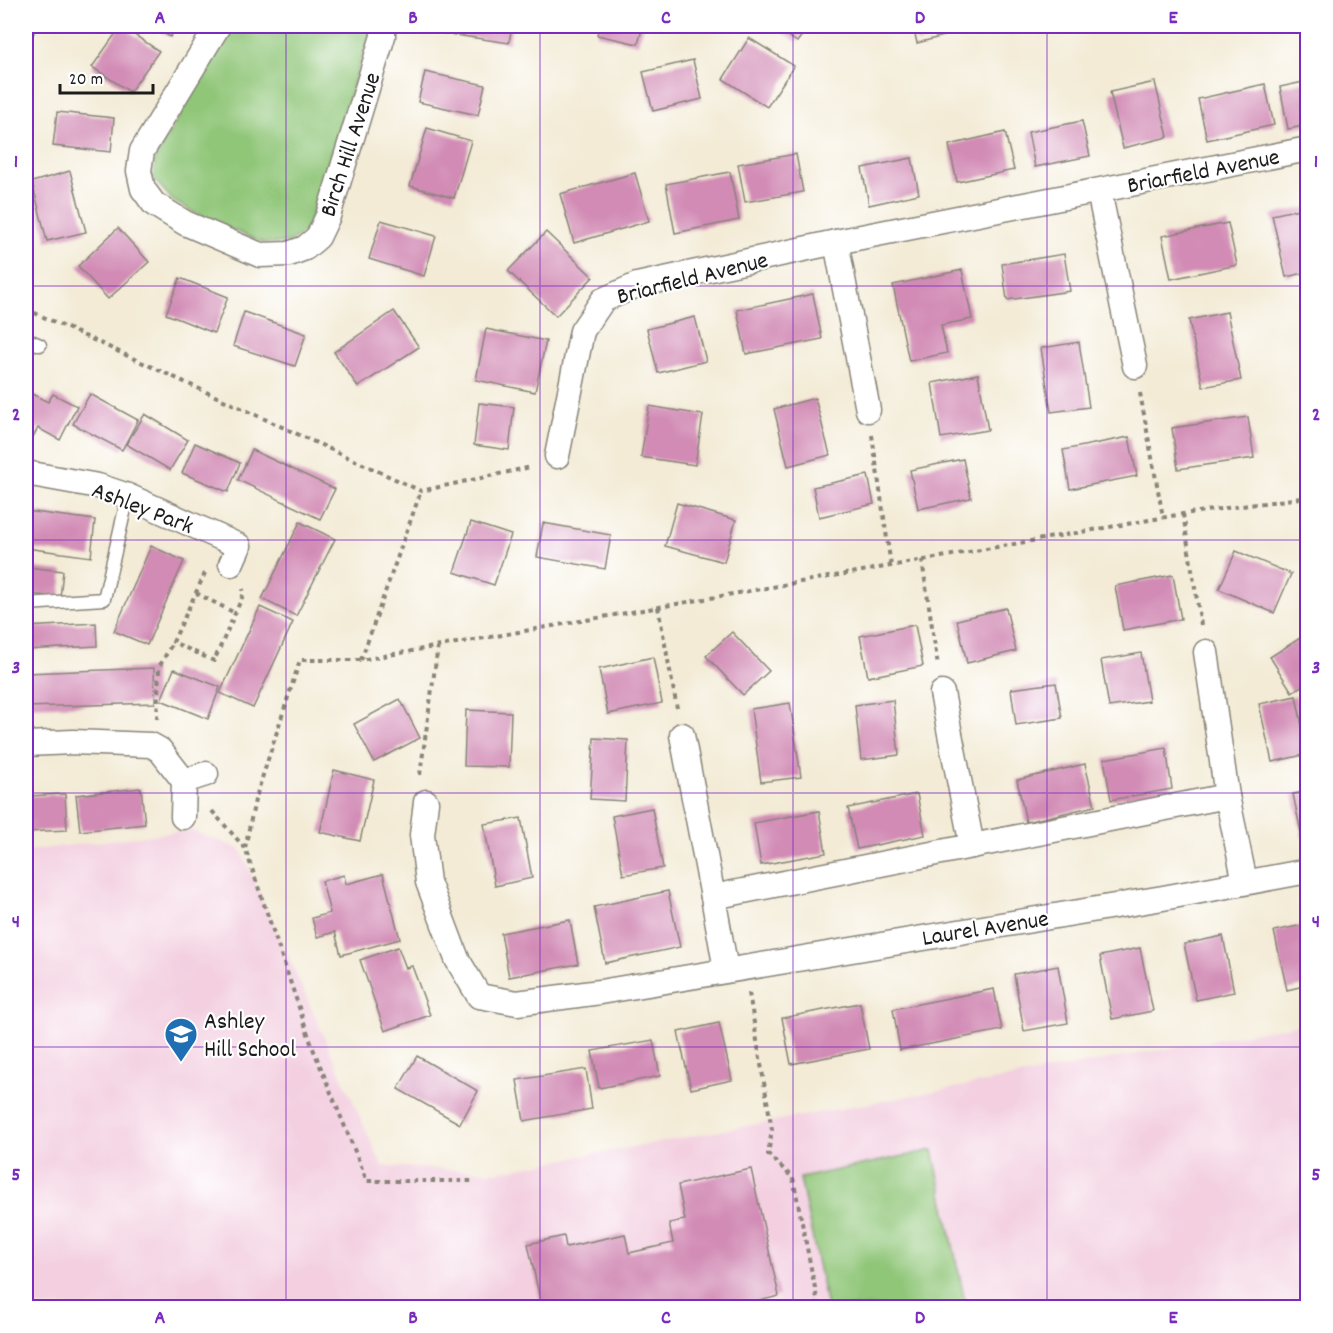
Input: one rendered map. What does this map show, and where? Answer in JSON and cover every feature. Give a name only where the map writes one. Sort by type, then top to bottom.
[{"type":"street","name":"Birch Hill Avenue","points":[[218,26],[141,151],[139,171],[143,189],[154,204],[185,223],[260,255],[289,254],[304,248],[318,237],[328,216],[383,36],[383,26]]},
{"type":"street","name":"Briarfield Avenue","points":[[557,456],[582,331],[603,300],[637,285],[836,242],[1308,149]]},
{"type":"street","name":"Briarfield Avenue","points":[[1099,191],[1135,366]]},
{"type":"street","points":[[836,242],[868,410]]},
{"type":"street","name":"Ashley Park","points":[[26,473],[98,486],[128,496],[239,546],[231,564]]},
{"type":"street","points":[[1206,652],[1227,796],[1245,882]]},
{"type":"street","points":[[942,693],[972,846]]},
{"type":"street","points":[[682,735],[713,897],[735,968]]},
{"type":"street","points":[[26,744],[73,742],[151,745],[195,778],[183,817]]},
{"type":"street","points":[[713,897],[1227,796]]},
{"type":"street","name":"Laurel Avenue","points":[[426,802],[422,835],[428,882],[457,959],[479,996],[517,1003],[600,992],[1152,900],[1308,871]]},
{"type":"lane","points":[[26,339],[40,345]]},
{"type":"lane","points":[[26,604],[104,599],[128,496]]},
{"type":"path","points":[[26,43],[37,26]]},
{"type":"path","points":[[26,309],[421,490],[525,470],[557,456]]},
{"type":"path","points":[[1135,366],[1163,517]]},
{"type":"path","points":[[868,410],[891,566]]},
{"type":"path","points":[[361,660],[421,490]]},
{"type":"path","points":[[245,848],[255,800],[300,660],[361,660],[1163,517],[1308,497]]},
{"type":"path","points":[[1182,514],[1206,652]]},
{"type":"path","points":[[922,560],[942,693]]},
{"type":"path","points":[[151,745],[156,733],[159,667],[206,570]]},
{"type":"path","points":[[196,593],[235,613]]},
{"type":"path","points":[[173,642],[214,661],[244,593]]},
{"type":"path","points":[[658,607],[682,735]]},
{"type":"path","points":[[426,802],[419,782],[438,646]]},
{"type":"path","points":[[195,778],[245,848],[312,1046],[367,1181],[472,1180]]},
{"type":"path","points":[[735,968],[772,1130],[768,1154],[793,1178],[818,1308]]},
{"type":"path","points":[[1301,1308],[1308,1304]]},
{"type":"shaded area","name":"Ashley Hill School","points":[[190,830],[240,849],[382,1166],[496,1172],[1307,1023],[1307,1299],[1289,1308],[26,1307],[26,851]]},
{"type":"green space","points":[[230,26],[372,26],[307,230],[289,243],[264,243],[204,218],[173,201],[153,178],[155,158]]},
{"type":"green space","points":[[933,1150],[966,1307],[827,1307],[800,1178]]},
{"type":"building","points":[[121,26],[159,51],[130,92],[92,67]]},
{"type":"building","points":[[152,26],[178,26],[170,37]]},
{"type":"building","points":[[443,26],[512,26],[509,43],[442,33]]},
{"type":"building","points":[[599,26],[643,26],[638,44],[597,35]]},
{"type":"building","points":[[773,26],[809,26],[797,42]]},
{"type":"building","points":[[913,26],[962,26],[963,31],[917,43]]},
{"type":"building","points":[[1008,26],[1036,26],[1010,34]]},
{"type":"building","points":[[749,38],[794,66],[767,107],[723,79]]},
{"type":"building","points":[[693,60],[702,99],[653,111],[643,72]]},
{"type":"building","points":[[425,72],[485,85],[478,115],[418,102]]},
{"type":"building","points":[[1308,81],[1308,125],[1288,129],[1280,87]]},
{"type":"building","points":[[1155,82],[1168,137],[1123,148],[1110,92]]},
{"type":"building","points":[[1265,84],[1274,125],[1207,140],[1198,99]]},
{"type":"building","points":[[57,112],[114,118],[111,152],[53,146]]},
{"type":"building","points":[[1082,121],[1090,156],[1035,167],[1028,132]]},
{"type":"building","points":[[427,128],[471,141],[454,198],[410,186]]},
{"type":"building","points":[[1005,132],[1014,170],[957,182],[949,145]]},
{"type":"building","points":[[796,154],[803,192],[745,202],[738,164]]},
{"type":"building","points":[[912,158],[919,194],[869,205],[862,168]]},
{"type":"building","points":[[70,171],[86,232],[47,241],[32,182]]},
{"type":"building","points":[[730,172],[739,220],[675,233],[666,184]]},
{"type":"building","points":[[635,173],[649,221],[574,243],[560,194]]},
{"type":"building","points":[[1308,207],[1308,272],[1286,277],[1272,215]]},
{"type":"building","points":[[381,220],[436,236],[424,276],[369,259]]},
{"type":"building","points":[[1228,223],[1237,265],[1171,279],[1162,236]]},
{"type":"building","points":[[118,228],[149,262],[108,299],[78,266]]},
{"type":"building","points":[[546,232],[593,277],[556,316],[508,271]]},
{"type":"building","points":[[1064,254],[1070,291],[1007,300],[1002,264]]},
{"type":"building","points":[[962,270],[972,319],[941,325],[947,353],[909,361],[893,285]]},
{"type":"building","points":[[180,278],[228,297],[214,333],[166,314]]},
{"type":"building","points":[[813,294],[822,339],[746,354],[737,310]]},
{"type":"building","points":[[1308,299],[1308,320],[1306,320],[1302,300]]},
{"type":"building","points":[[394,311],[419,347],[358,387],[334,352]]},
{"type":"building","points":[[244,312],[306,334],[295,366],[233,346]]},
{"type":"building","points":[[1227,312],[1241,380],[1203,387],[1189,320]]},
{"type":"building","points":[[695,317],[706,361],[658,373],[647,329]]},
{"type":"building","points":[[486,329],[546,341],[535,392],[476,380]]},
{"type":"building","points":[[1079,342],[1089,407],[1051,412],[1041,348]]},
{"type":"building","points":[[978,374],[988,430],[941,438],[932,383]]},
{"type":"building","points":[[26,391],[48,402],[53,394],[77,406],[60,440],[38,428],[33,437],[26,433]]},
{"type":"building","points":[[90,394],[138,420],[122,450],[73,424]]},
{"type":"building","points":[[815,398],[830,455],[788,466],[774,409]]},
{"type":"building","points":[[479,403],[514,407],[509,450],[474,445]]},
{"type":"building","points":[[649,406],[703,415],[695,465],[641,457]]},
{"type":"building","points":[[145,414],[188,440],[170,470],[126,444]]},
{"type":"building","points":[[1248,417],[1254,458],[1178,469],[1172,428]]},
{"type":"building","points":[[1129,437],[1137,476],[1070,489],[1063,450]]},
{"type":"building","points":[[195,443],[240,463],[228,492],[182,473]]},
{"type":"building","points":[[252,450],[335,489],[320,519],[238,480]]},
{"type":"building","points":[[963,459],[971,498],[918,509],[910,470]]},
{"type":"building","points":[[868,475],[874,504],[819,517],[813,487]]},
{"type":"building","points":[[677,503],[736,520],[724,562],[665,546]]},
{"type":"building","points":[[26,511],[95,520],[91,557],[26,548]]},
{"type":"building","points":[[300,522],[335,539],[296,616],[262,599]]},
{"type":"building","points":[[471,522],[511,535],[494,585],[454,572]]},
{"type":"building","points":[[543,523],[611,535],[605,569],[537,557]]},
{"type":"building","points":[[151,546],[184,561],[147,645],[114,631]]},
{"type":"building","points":[[1236,551],[1291,574],[1274,613],[1219,589]]},
{"type":"building","points":[[26,567],[63,571],[60,598],[26,593]]},
{"type":"building","points":[[1173,575],[1181,619],[1123,630],[1115,586]]},
{"type":"building","points":[[260,607],[293,622],[253,708],[220,693]]},
{"type":"building","points":[[1006,608],[1016,651],[967,663],[957,620]]},
{"type":"building","points":[[96,623],[97,646],[26,650],[26,627]]},
{"type":"building","points":[[915,625],[923,666],[868,677],[860,636]]},
{"type":"building","points":[[732,632],[769,671],[743,695],[706,656]]},
{"type":"building","points":[[1308,633],[1308,682],[1292,692],[1270,657]]},
{"type":"building","points":[[1141,653],[1149,701],[1109,707],[1101,660]]},
{"type":"building","points":[[653,657],[662,703],[608,714],[599,669]]},
{"type":"building","points":[[154,668],[155,703],[26,707],[26,673]]},
{"type":"building","points":[[174,669],[220,687],[208,719],[161,700]]},
{"type":"building","points":[[1056,683],[1062,718],[1016,725],[1011,689]]},
{"type":"building","points":[[1296,696],[1308,754],[1272,762],[1259,704]]},
{"type":"building","points":[[400,699],[420,738],[374,762],[354,724]]},
{"type":"building","points":[[893,700],[899,755],[861,760],[855,705]]},
{"type":"building","points":[[790,703],[801,777],[761,782],[751,709]]},
{"type":"building","points":[[466,710],[511,712],[509,767],[464,766]]},
{"type":"building","points":[[594,738],[628,740],[625,801],[590,799]]},
{"type":"building","points":[[1166,748],[1172,789],[1111,800],[1104,759]]},
{"type":"building","points":[[1085,764],[1095,806],[1026,822],[1017,780]]},
{"type":"building","points":[[334,770],[374,780],[360,841],[320,832]]},
{"type":"building","points":[[141,788],[145,824],[80,831],[76,795]]},
{"type":"building","points":[[1308,791],[1308,836],[1302,837],[1293,794]]},
{"type":"building","points":[[65,794],[67,830],[26,832],[26,796]]},
{"type":"building","points":[[917,794],[925,835],[857,849],[848,808]]},
{"type":"building","points":[[652,808],[663,868],[623,875],[612,816]]},
{"type":"building","points":[[819,811],[826,853],[761,865],[754,823]]},
{"type":"building","points":[[521,818],[532,878],[495,886],[484,824]]},
{"type":"building","points":[[383,874],[400,939],[341,955],[335,932],[317,937],[312,918],[330,913],[322,881],[344,875],[346,884]]},
{"type":"building","points":[[668,891],[680,947],[605,963],[594,907]]},
{"type":"building","points":[[570,920],[578,964],[509,977],[501,933]]},
{"type":"building","points":[[1308,924],[1308,985],[1287,990],[1274,931]]},
{"type":"building","points":[[1223,936],[1234,992],[1196,1000],[1184,944]]},
{"type":"building","points":[[398,947],[406,968],[412,966],[430,1015],[385,1031],[360,960]]},
{"type":"building","points":[[1140,948],[1153,1011],[1112,1019],[1100,956]]},
{"type":"building","points":[[1058,966],[1068,1023],[1024,1031],[1014,974]]},
{"type":"building","points":[[994,989],[1002,1030],[900,1050],[893,1009]]},
{"type":"building","points":[[860,1003],[869,1049],[791,1064],[782,1018]]},
{"type":"building","points":[[719,1023],[732,1080],[691,1089],[678,1032]]},
{"type":"building","points":[[653,1040],[660,1076],[599,1088],[592,1051]]},
{"type":"building","points":[[417,1056],[478,1091],[460,1124],[398,1089]]},
{"type":"building","points":[[586,1069],[592,1109],[524,1121],[517,1080]]},
{"type":"building","points":[[751,1169],[779,1296],[731,1308],[542,1308],[528,1244],[564,1236],[566,1247],[625,1234],[629,1253],[673,1243],[669,1223],[685,1220],[678,1185]]},
{"type":"place","name":"Ashley Hill School","points":[[181,1063]]}]
